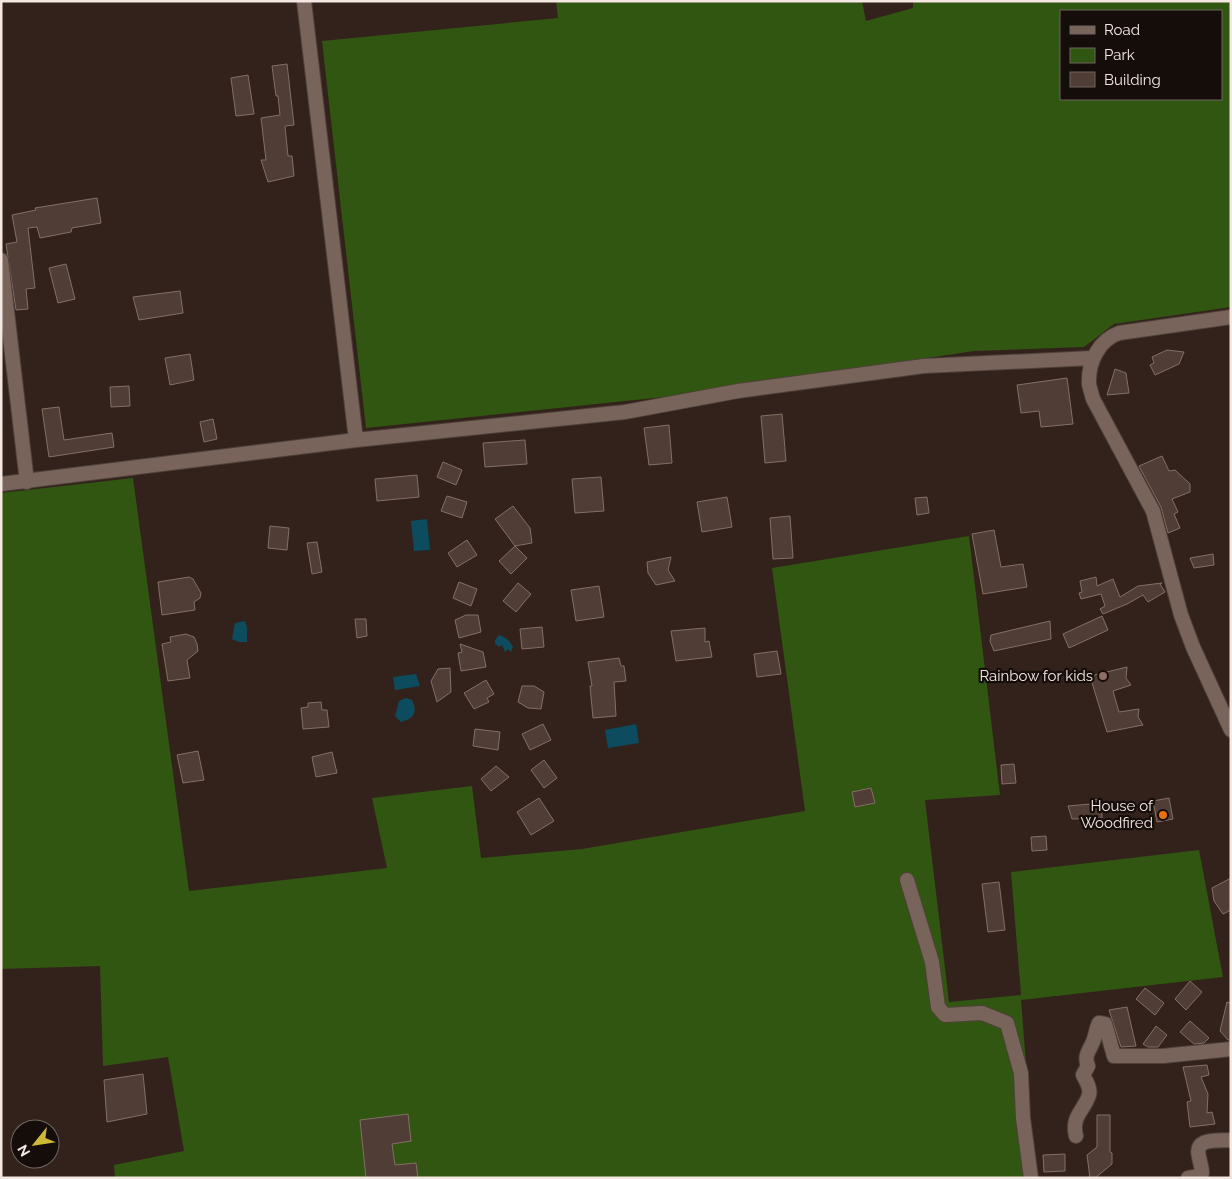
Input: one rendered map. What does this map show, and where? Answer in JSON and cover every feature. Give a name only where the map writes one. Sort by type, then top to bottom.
[{"type":"street","points":[[304,1],[356,440]]},
{"type":"street","points":[[1,260],[27,482]]},
{"type":"street","points":[[1231,317],[1119,333],[1103,342],[1094,358],[1089,384],[1093,400],[1153,511],[1181,615],[1192,647],[1231,730]]},
{"type":"street","points":[[1,484],[356,440],[625,412],[738,391],[924,366],[1094,358]]},
{"type":"street","points":[[907,880],[932,962],[938,1007],[945,1015],[982,1013],[1007,1023],[1021,1073],[1023,1118],[1031,1178]]},
{"type":"street","points":[[1076,1136],[1074,1129],[1076,1118],[1089,1095],[1089,1088],[1084,1075],[1088,1066],[1086,1061],[1087,1054],[1099,1023],[1106,1024],[1114,1056],[1163,1056],[1231,1049]]},
{"type":"street","points":[[1188,1178],[1199,1176],[1202,1173],[1198,1150],[1200,1144],[1206,1141],[1231,1140]]},
{"type":"green space","points":[[556,1],[862,1],[866,21],[913,8],[913,1],[1231,1],[1231,307],[1114,324],[1084,347],[974,351],[683,395],[366,428],[322,41],[558,18]]},
{"type":"green space","points":[[133,478],[189,891],[387,868],[372,798],[472,786],[481,858],[582,849],[805,811],[772,568],[969,536],[1000,795],[925,800],[949,1002],[1021,995],[1011,872],[1199,850],[1223,977],[1021,1000],[1035,1178],[115,1178],[114,1165],[184,1151],[168,1057],[103,1066],[100,966],[1,969],[1,493]]},
{"type":"water","points":[[427,519],[430,550],[414,551],[411,521]]},
{"type":"water","points":[[245,621],[247,642],[239,642],[232,639],[235,623]]},
{"type":"water","points":[[499,635],[506,638],[513,647],[511,652],[508,649],[505,652],[502,645],[499,647],[495,644],[495,640]]},
{"type":"water","points":[[416,674],[420,686],[395,690],[393,677]]},
{"type":"water","points":[[406,698],[412,700],[415,711],[412,717],[401,722],[395,716],[399,701]]},
{"type":"water","points":[[636,724],[639,743],[608,748],[605,730]]},
{"type":"building","points":[[287,64],[294,125],[285,126],[288,156],[292,156],[294,176],[268,182],[261,160],[266,160],[261,118],[280,115],[272,66]]},
{"type":"building","points":[[248,75],[254,114],[236,116],[231,78]]},
{"type":"building","points":[[97,198],[101,223],[72,228],[71,232],[40,238],[37,227],[28,228],[35,288],[26,289],[28,309],[16,310],[6,244],[17,242],[12,215],[36,210],[35,208]]},
{"type":"building","points":[[66,264],[75,299],[58,303],[49,268]]},
{"type":"building","points":[[180,291],[183,313],[139,320],[133,297]]},
{"type":"building","points":[[1167,350],[1184,352],[1179,364],[1155,375],[1150,365],[1154,363],[1152,357]]},
{"type":"building","points":[[190,354],[194,380],[170,385],[165,358]]},
{"type":"building","points":[[1115,369],[1126,373],[1129,393],[1107,395]]},
{"type":"building","points":[[1067,378],[1073,424],[1041,427],[1039,411],[1021,413],[1017,385]]},
{"type":"building","points":[[129,386],[130,406],[111,407],[110,387]]},
{"type":"building","points":[[59,407],[64,440],[112,433],[114,447],[49,457],[42,409]]},
{"type":"building","points":[[782,414],[786,461],[765,463],[761,416]]},
{"type":"building","points":[[213,419],[217,439],[204,442],[200,422]]},
{"type":"building","points":[[669,425],[672,463],[649,465],[644,428]]},
{"type":"building","points":[[525,440],[527,464],[485,467],[483,443]]},
{"type":"building","points":[[1162,456],[1169,471],[1175,470],[1190,484],[1190,492],[1172,499],[1178,512],[1174,514],[1180,528],[1168,533],[1161,507],[1139,466]]},
{"type":"building","points":[[443,462],[462,470],[456,485],[437,477]]},
{"type":"building","points":[[417,475],[419,497],[377,501],[375,479]]},
{"type":"building","points":[[601,477],[604,511],[575,513],[572,479]]},
{"type":"building","points":[[447,496],[467,502],[462,518],[441,511]]},
{"type":"building","points":[[727,497],[732,527],[702,532],[697,502]]},
{"type":"building","points":[[927,497],[929,513],[917,515],[915,498]]},
{"type":"building","points":[[513,506],[530,528],[532,543],[515,546],[495,519]]},
{"type":"building","points":[[790,516],[793,558],[773,559],[770,518]]},
{"type":"building","points":[[270,526],[289,528],[287,550],[268,548]]},
{"type":"building","points":[[994,530],[1001,567],[1023,564],[1027,587],[983,594],[972,534]]},
{"type":"building","points":[[467,540],[477,555],[457,567],[448,553]]},
{"type":"building","points":[[317,542],[322,572],[312,574],[307,543]]},
{"type":"building","points":[[515,546],[527,558],[511,574],[499,561]]},
{"type":"building","points":[[1213,554],[1214,565],[1194,568],[1190,558]]},
{"type":"building","points":[[671,557],[668,570],[675,581],[656,585],[648,573],[647,562]]},
{"type":"building","points":[[189,577],[193,579],[201,593],[200,598],[194,602],[195,610],[162,615],[158,582]]},
{"type":"building","points":[[1096,577],[1097,586],[1113,579],[1120,597],[1138,586],[1162,583],[1160,584],[1165,592],[1148,602],[1143,595],[1103,614],[1100,609],[1105,606],[1101,594],[1081,599],[1079,593],[1082,592],[1080,581]]},
{"type":"building","points":[[459,582],[477,589],[471,606],[453,598]]},
{"type":"building","points":[[518,583],[531,594],[516,612],[503,601]]},
{"type":"building","points":[[599,586],[604,617],[576,621],[571,590]]},
{"type":"building","points":[[466,615],[478,615],[481,632],[459,638],[455,620]]},
{"type":"building","points":[[1102,616],[1108,630],[1069,648],[1063,634]]},
{"type":"building","points":[[355,619],[366,619],[367,636],[357,638]]},
{"type":"building","points":[[1050,621],[1051,639],[994,651],[990,641],[991,635]]},
{"type":"building","points":[[542,627],[544,647],[522,649],[520,629]]},
{"type":"building","points":[[705,628],[705,642],[709,641],[712,657],[676,661],[671,631]]},
{"type":"building","points":[[186,634],[194,637],[198,651],[187,660],[190,678],[168,681],[162,644],[171,642],[170,637]]},
{"type":"building","points":[[460,644],[483,652],[486,667],[461,671],[458,653],[462,652]]},
{"type":"building","points":[[777,651],[781,674],[757,677],[754,654]]},
{"type":"building","points":[[619,658],[621,666],[624,666],[626,681],[614,682],[616,716],[593,718],[590,686],[592,686],[588,662]]},
{"type":"building","points":[[1127,667],[1126,678],[1131,685],[1113,691],[1119,712],[1139,709],[1138,717],[1143,725],[1107,732],[1090,676]]},
{"type":"building","points":[[450,668],[451,692],[437,702],[431,681],[438,669]]},
{"type":"building","points":[[486,680],[494,694],[487,698],[489,702],[474,709],[464,693]]},
{"type":"building","points":[[522,686],[534,686],[544,692],[541,709],[528,708],[518,702]]},
{"type":"building","points":[[321,702],[322,710],[327,710],[329,727],[303,729],[301,708],[308,707],[308,703]]},
{"type":"building","points":[[543,724],[551,740],[530,750],[522,734]]},
{"type":"building","points":[[475,729],[500,732],[498,750],[473,746]]},
{"type":"building","points":[[198,751],[204,780],[183,783],[177,755]]},
{"type":"building","points":[[332,752],[337,773],[316,777],[312,757]]},
{"type":"building","points":[[544,760],[557,778],[544,788],[531,770]]},
{"type":"building","points":[[1014,764],[1016,783],[1002,784],[1001,765]]},
{"type":"building","points":[[496,766],[509,777],[491,791],[481,779]]},
{"type":"building","points":[[871,788],[875,803],[855,807],[852,792]]},
{"type":"building","points":[[539,798],[554,821],[531,835],[517,812]]},
{"type":"building","points":[[1169,798],[1173,819],[1157,822],[1153,801]]},
{"type":"building","points":[[1101,799],[1102,818],[1072,819],[1068,806],[1091,804],[1091,800]]},
{"type":"building","points":[[1046,836],[1047,850],[1032,851],[1031,837]]},
{"type":"building","points":[[1231,878],[1231,910],[1223,914],[1214,901],[1212,888]]},
{"type":"building","points":[[999,882],[1005,930],[988,932],[982,884]]},
{"type":"building","points":[[1190,981],[1202,992],[1186,1010],[1175,999]]},
{"type":"building","points":[[1145,988],[1164,1003],[1155,1015],[1136,999]]},
{"type":"building","points":[[1227,1002],[1231,1003],[1231,1040],[1228,1040],[1220,1031]]},
{"type":"building","points":[[1127,1007],[1136,1046],[1121,1047],[1109,1010]]},
{"type":"building","points":[[1190,1021],[1209,1038],[1204,1043],[1194,1044],[1180,1032]]},
{"type":"building","points":[[1156,1026],[1167,1035],[1158,1047],[1148,1047],[1143,1044]]},
{"type":"building","points":[[1207,1065],[1209,1075],[1201,1077],[1208,1094],[1207,1113],[1212,1112],[1215,1124],[1190,1127],[1187,1102],[1191,1101],[1183,1067]]},
{"type":"building","points":[[143,1074],[147,1114],[107,1122],[104,1080]]},
{"type":"building","points":[[408,1114],[411,1141],[392,1144],[395,1165],[416,1163],[418,1178],[366,1178],[360,1120]]},
{"type":"building","points":[[1097,1115],[1110,1115],[1110,1152],[1112,1153],[1112,1164],[1095,1178],[1090,1178],[1087,1155],[1097,1147]]},
{"type":"building","points":[[1065,1154],[1065,1171],[1044,1172],[1043,1155]]},
{"type":"place","name":"Rainbow for kids","points":[[1103,676]]},
{"type":"place","name":"House of Woodfired","points":[[1163,815]]}]
